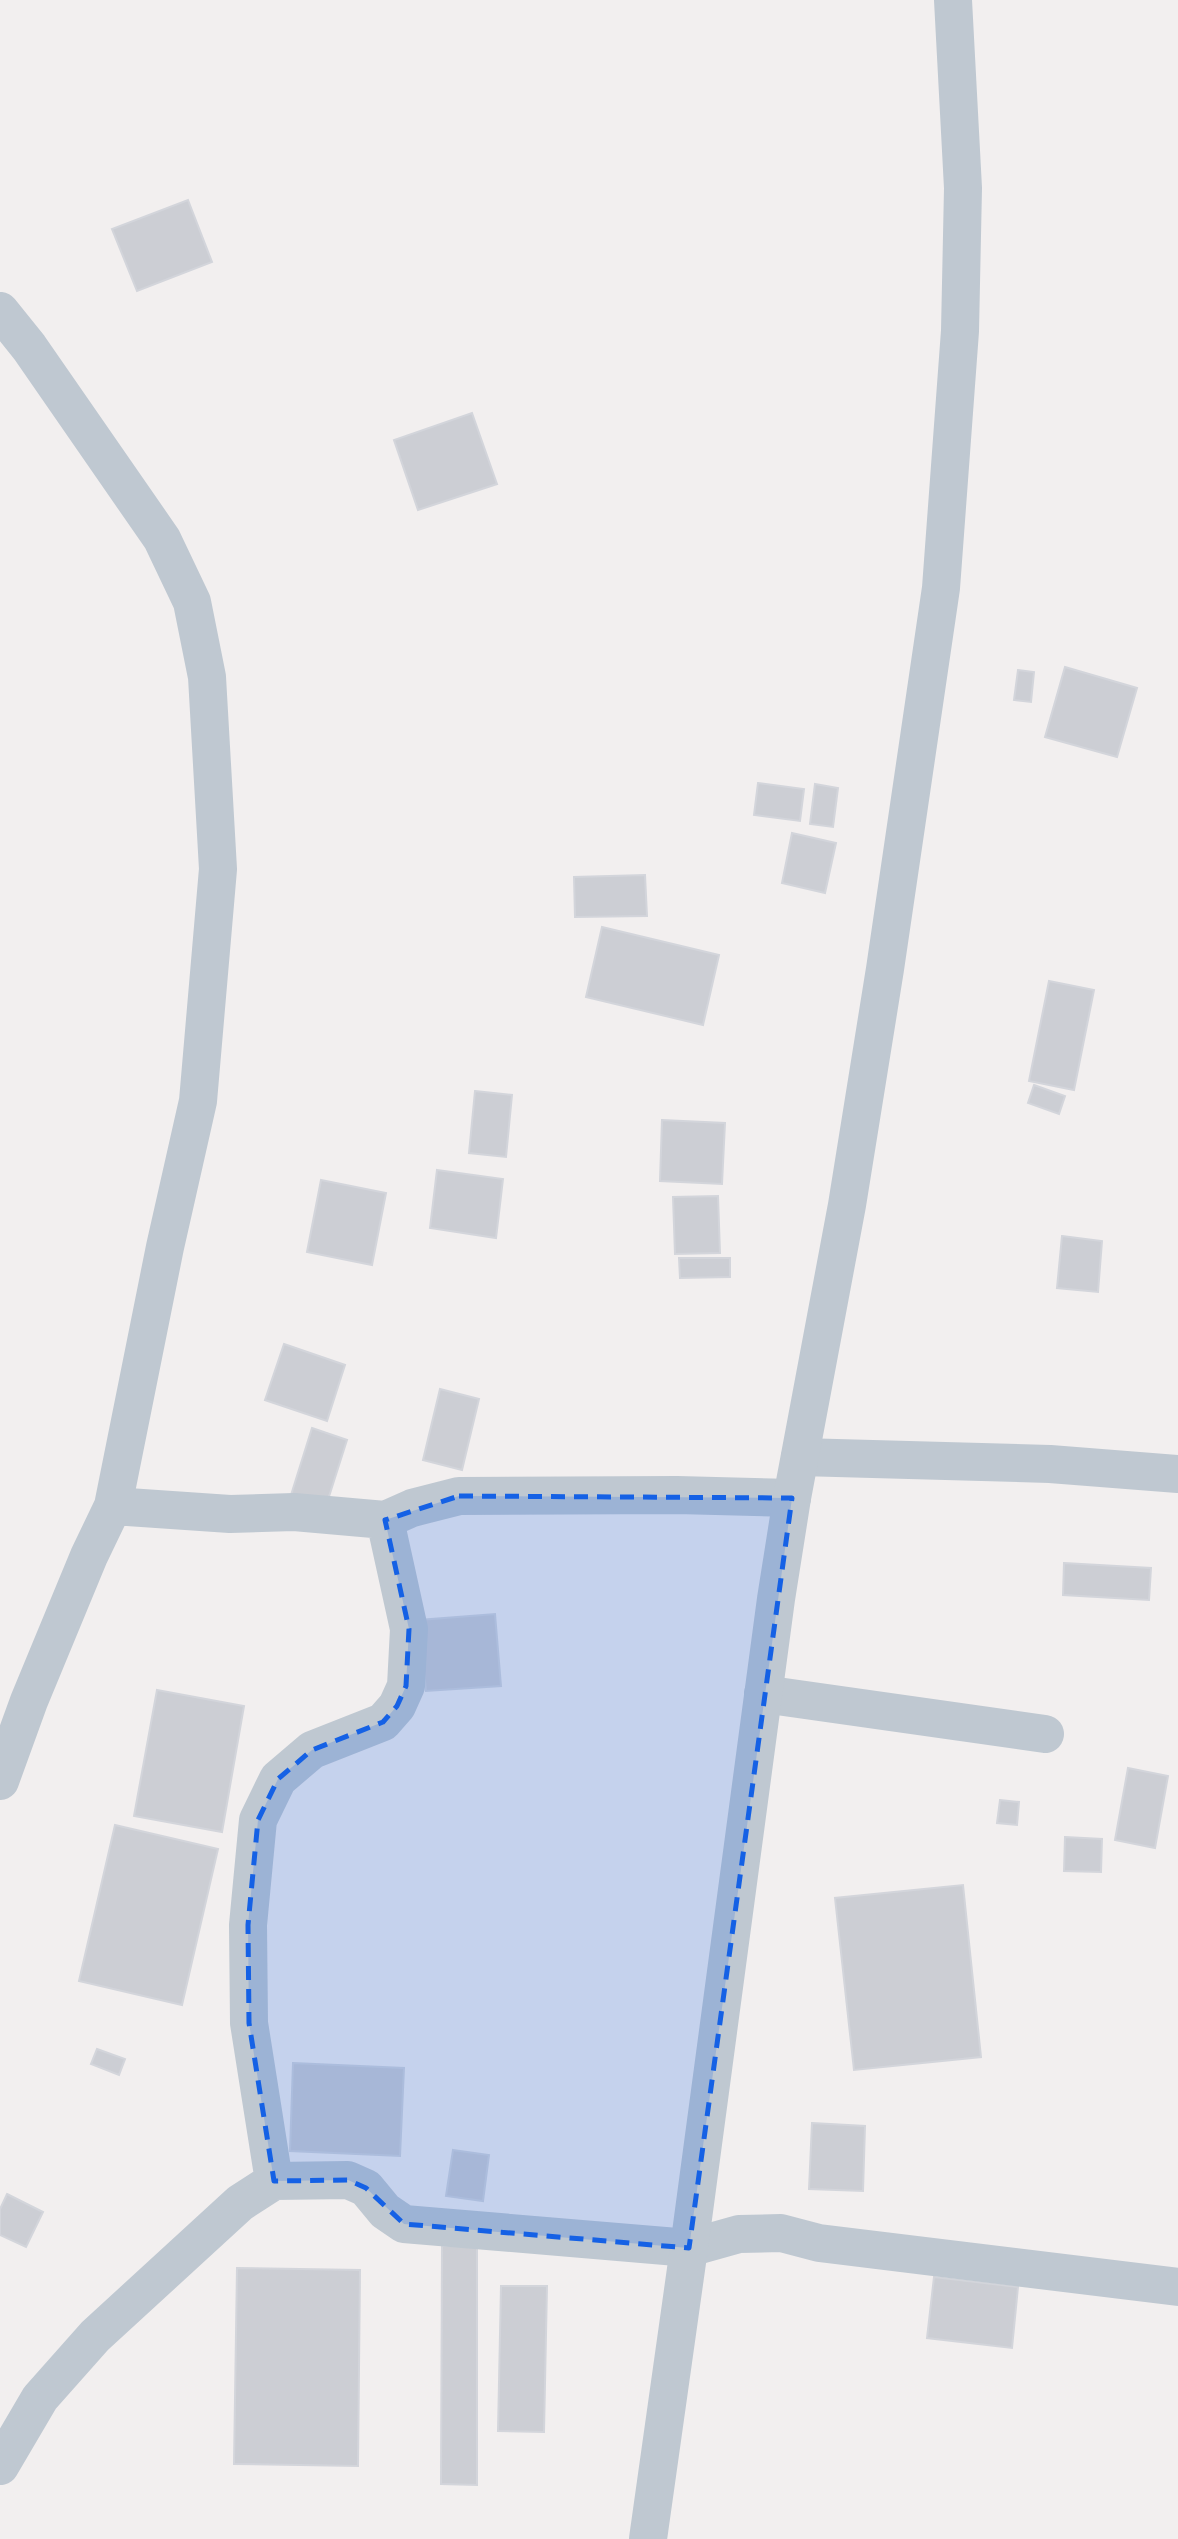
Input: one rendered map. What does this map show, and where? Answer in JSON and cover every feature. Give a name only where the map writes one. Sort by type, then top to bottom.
[{"type":"street","points":[[648,2539],[762,1694],[792,1498],[847,1205],[881,995],[941,588],[960,331],[964,188],[953,0]]},
{"type":"street","points":[[0,311],[29,347],[162,539],[192,602],[207,677],[218,869],[198,1101],[165,1247],[113,1506],[89,1556],[29,1701],[0,1782]]},
{"type":"street","points":[[800,1457],[1050,1464],[1178,1474]]},
{"type":"street","points":[[113,1506],[230,1514],[293,1513],[384,1520],[412,1508],[459,1496],[677,1495],[792,1498]]},
{"type":"street","points":[[274,2181],[248,2023],[248,1925],[258,1820],[278,1779],[303,1757],[312,1750],[383,1722],[402,1696],[406,1686],[409,1629],[384,1520]]},
{"type":"street","points":[[762,1694],[1045,1734]]},
{"type":"street","points":[[0,2466],[40,2399],[95,2336],[240,2203],[274,2181],[348,2180],[366,2188],[385,2211],[404,2224],[689,2248],[738,2234],[781,2233],[819,2243],[1178,2287]]},
{"type":"highlighted area","points":[[459,1496],[792,1498],[689,2248],[404,2224],[366,2188],[348,2180],[274,2181],[249,2023],[248,1925],[258,1820],[278,1779],[312,1750],[383,1722],[397,1706],[406,1686],[409,1629],[385,1520]]},
{"type":"building","points":[[188,200],[212,262],[137,291],[112,229]]},
{"type":"building","points":[[472,413],[497,484],[418,510],[394,440]]},
{"type":"building","points":[[1065,667],[1137,688],[1117,757],[1045,737]]},
{"type":"building","points":[[1018,670],[1034,672],[1031,702],[1014,700]]},
{"type":"building","points":[[758,783],[804,789],[800,821],[754,815]]},
{"type":"building","points":[[815,784],[838,788],[833,827],[810,824]]},
{"type":"building","points":[[792,833],[836,843],[825,893],[782,883]]},
{"type":"building","points":[[645,875],[647,916],[575,917],[574,877]]},
{"type":"building","points":[[602,927],[719,955],[703,1025],[586,997]]},
{"type":"building","points":[[1049,981],[1094,990],[1074,1090],[1029,1081]]},
{"type":"building","points":[[1034,1085],[1065,1096],[1059,1114],[1028,1103]]},
{"type":"building","points":[[475,1091],[512,1095],[506,1157],[469,1153]]},
{"type":"building","points":[[662,1120],[725,1123],[722,1184],[660,1181]]},
{"type":"building","points":[[437,1170],[503,1179],[496,1238],[430,1228]]},
{"type":"building","points":[[321,1180],[386,1193],[372,1265],[307,1252]]},
{"type":"building","points":[[718,1196],[720,1253],[675,1254],[673,1197]]},
{"type":"building","points":[[1062,1236],[1102,1241],[1098,1292],[1057,1288]]},
{"type":"building","points":[[679,1258],[730,1258],[730,1277],[680,1278]]},
{"type":"building","points":[[284,1344],[345,1365],[327,1421],[265,1400]]},
{"type":"building","points":[[440,1389],[479,1399],[462,1470],[423,1460]]},
{"type":"building","points":[[312,1428],[347,1440],[326,1506],[291,1495]]},
{"type":"building","points":[[1064,1563],[1151,1568],[1149,1600],[1063,1595]]},
{"type":"building","points":[[495,1614],[501,1686],[426,1691],[419,1620]]},
{"type":"building","points":[[157,1690],[244,1706],[222,1832],[134,1816]]},
{"type":"building","points":[[1128,1768],[1168,1776],[1155,1848],[1115,1840]]},
{"type":"building","points":[[1000,1800],[1019,1802],[1017,1825],[997,1823]]},
{"type":"building","points":[[115,1825],[218,1849],[182,2005],[79,1981]]},
{"type":"building","points":[[1065,1837],[1102,1839],[1101,1872],[1064,1871]]},
{"type":"building","points":[[963,1885],[981,2057],[854,2070],[835,1898]]},
{"type":"building","points":[[97,2049],[125,2059],[119,2075],[91,2064]]},
{"type":"building","points":[[293,2063],[404,2068],[400,2156],[290,2151]]},
{"type":"building","points":[[812,2123],[865,2126],[863,2191],[809,2189]]},
{"type":"building","points":[[453,2150],[489,2155],[483,2201],[446,2196]]},
{"type":"building","points":[[7,2194],[43,2212],[26,2247],[0,2235],[0,2209]]},
{"type":"building","points":[[442,2246],[477,2246],[477,2485],[441,2484]]},
{"type":"building","points":[[237,2268],[360,2270],[358,2466],[234,2464]]},
{"type":"building","points":[[934,2277],[1018,2287],[1012,2348],[927,2338]]},
{"type":"building","points":[[501,2286],[547,2286],[544,2432],[498,2431]]}]
